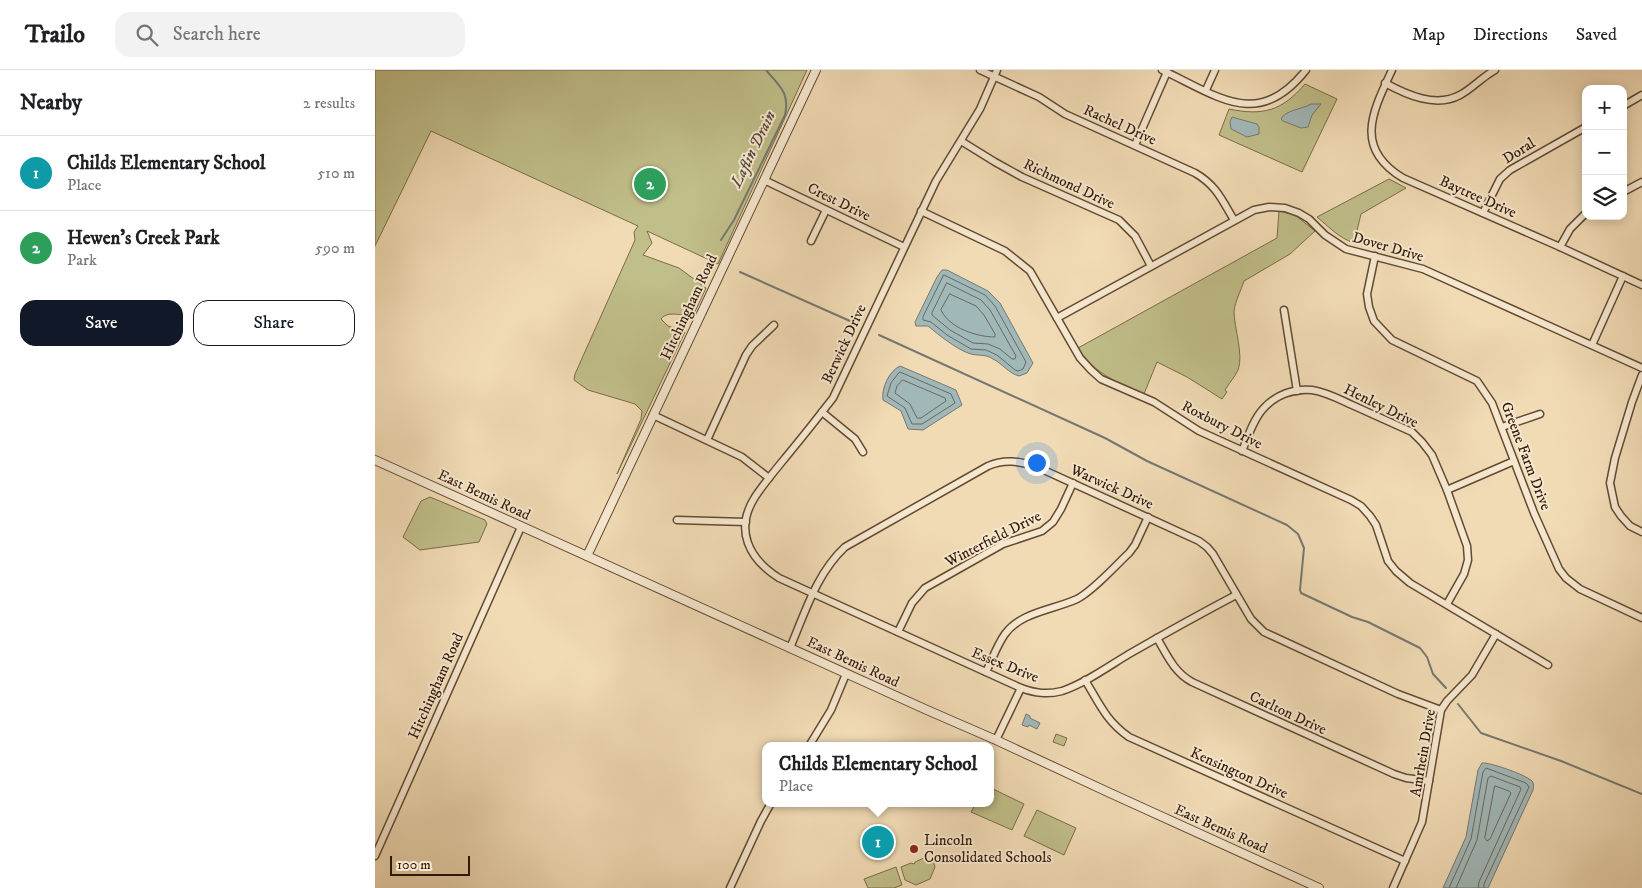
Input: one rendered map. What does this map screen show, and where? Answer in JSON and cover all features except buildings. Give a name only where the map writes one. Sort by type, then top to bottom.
[{"type":"street","name":"Hitchingham Road","points":[[587,556],[816,70]]},
{"type":"street","name":"Rachel Drive","points":[[980,70],[996,73],[1065,114],[1207,180],[1215,189],[1234,220]]},
{"type":"street","points":[[1206,90],[1215,70]]},
{"type":"street","points":[[1135,145],[1164,71],[1228,100],[1242,104],[1257,104],[1267,102],[1281,95],[1306,70]]},
{"type":"street","name":"Baytree Drive","points":[[1391,70],[1374,110],[1371,130],[1374,145],[1382,160],[1394,172],[1403,178],[1642,285]]},
{"type":"street","points":[[1385,84],[1420,98],[1446,100],[1459,96],[1495,70]]},
{"type":"street","name":"Berwick Drive","points":[[813,593],[779,578],[762,566],[753,554],[747,540],[746,522],[755,498],[769,478],[833,398],[936,181],[961,142],[996,73]]},
{"type":"street","points":[[1627,104],[1642,95]]},
{"type":"street","name":"Doral","points":[[1483,213],[1500,179],[1510,170],[1582,129]]},
{"type":"street","name":"Richmond Drive","points":[[961,142],[1006,169],[1119,220],[1135,236],[1151,266]]},
{"type":"street","name":"Crest Drive","points":[[764,180],[904,247]]},
{"type":"street","points":[[1627,190],[1642,182]]},
{"type":"street","name":"Dover Drive","points":[[1057,318],[1254,210],[1269,207],[1285,208],[1309,219],[1325,235],[1346,249],[1430,272],[1642,368]]},
{"type":"street","points":[[811,241],[826,210]]},
{"type":"street","name":"Roxbury Drive","points":[[921,212],[1005,251],[1030,271],[1085,364],[1101,379],[1154,402],[1199,431],[1361,506],[1376,526],[1388,561],[1410,583],[1548,665]]},
{"type":"street","points":[[1560,247],[1570,229],[1582,216]]},
{"type":"street","name":"Greene Farm Drive","points":[[1375,256],[1367,294],[1374,321],[1392,340],[1477,381],[1492,403],[1534,513],[1562,573],[1580,589],[1642,618]]},
{"type":"street","points":[[1592,345],[1623,276]]},
{"type":"street","points":[[1284,310],[1297,391]]},
{"type":"street","points":[[707,440],[752,346],[773,325]]},
{"type":"street","points":[[1642,375],[1615,458],[1611,483],[1615,507],[1631,526],[1642,532]]},
{"type":"street","name":"Henley Drive","points":[[1243,450],[1263,409],[1281,396],[1297,391],[1311,390],[1327,394],[1412,432],[1432,455],[1467,546],[1468,560],[1464,574],[1447,604]]},
{"type":"street","points":[[823,412],[855,440],[863,452]]},
{"type":"street","points":[[1502,427],[1540,414]]},
{"type":"street","points":[[653,415],[742,457],[769,478]]},
{"type":"street","name":"East Bemis Road","points":[[375,460],[1319,888]]},
{"type":"street","points":[[1447,490],[1515,461]]},
{"type":"street","name":"Warwick Drive","points":[[790,648],[813,593],[828,565],[845,547],[997,462],[1023,462],[1189,535],[1207,546],[1251,620],[1270,636],[1397,694],[1441,710]]},
{"type":"street","name":"Winterfield Drive","points":[[898,632],[912,603],[925,588],[1003,544],[1042,531],[1053,522],[1073,483]]},
{"type":"street","points":[[986,672],[1001,641],[1011,627],[1024,618],[1078,598],[1086,593],[1129,553],[1135,545],[1148,517]]},
{"type":"street","points":[[677,520],[746,522]]},
{"type":"street","name":"Hitchingham Road","points":[[375,856],[521,527]]},
{"type":"street","name":"Essex Drive","points":[[813,593],[1021,688],[1033,692],[1053,693],[1065,690],[1085,680],[1236,594]]},
{"type":"street","name":"Amrhein Drive","points":[[1393,888],[1422,822],[1441,710],[1472,674],[1496,634]]},
{"type":"street","name":"Carlton Drive","points":[[1157,638],[1177,672],[1192,682],[1394,774],[1406,778],[1429,781]]},
{"type":"street","points":[[811,742],[831,710],[846,674]]},
{"type":"street","name":"Kensington Drive","points":[[1085,680],[1108,720],[1129,737],[1405,862]]},
{"type":"street","points":[[996,740],[1021,688]]},
{"type":"street","points":[[731,888],[769,807]]},
{"type":"shaded area","points":[[375,70],[807,70],[718,264],[647,231],[652,243],[643,255],[679,268],[706,288],[694,314],[672,314],[661,319],[668,326],[685,332],[617,474],[641,419],[642,411],[635,404],[588,390],[574,380],[635,240],[634,232],[638,226],[431,131],[375,246]]},
{"type":"shaded area","points":[[1305,84],[1337,99],[1302,172],[1219,135],[1229,109],[1252,112],[1271,109],[1280,106]]},
{"type":"shaded area","points":[[1389,179],[1406,188],[1361,214],[1354,243],[1339,235],[1317,217]]},
{"type":"shaded area","points":[[1279,211],[1295,215],[1315,231],[1290,254],[1244,281],[1234,311],[1240,364],[1222,399],[1187,377],[1157,362],[1144,394],[1115,381],[1099,371],[1078,348],[1277,238]]},
{"type":"shaded area","points":[[430,497],[485,520],[487,524],[479,542],[420,550],[403,537],[421,501]]},
{"type":"shaded area","points":[[1056,734],[1067,738],[1064,746],[1053,742]]},
{"type":"shaded area","points":[[994,789],[1024,804],[1012,830],[971,812],[974,807],[994,807]]},
{"type":"shaded area","points":[[1037,810],[1076,828],[1064,855],[1024,836]]},
{"type":"shaded area","points":[[926,857],[929,860],[933,860],[935,867],[930,879],[916,885],[905,880],[901,867],[911,863],[914,864]]},
{"type":"shaded area","points":[[896,867],[902,885],[894,888],[868,888],[864,879]]},
{"type":"water","points":[[1311,104],[1321,104],[1312,115],[1308,127],[1301,128],[1281,119],[1290,112]]},
{"type":"water","points":[[1232,117],[1257,124],[1259,134],[1247,137],[1231,129],[1230,122]]},
{"type":"water","points":[[942,270],[947,270],[988,291],[1000,303],[1033,363],[1027,373],[1019,376],[1015,375],[990,357],[971,354],[960,349],[928,326],[916,326],[915,322]]},
{"type":"water","points":[[900,366],[956,390],[962,405],[923,430],[908,429],[901,411],[883,400],[883,391],[887,381],[892,372]]},
{"type":"water","points":[[1026,714],[1040,723],[1037,729],[1029,725],[1028,727],[1022,725]]},
{"type":"water","points":[[1482,763],[1498,766],[1526,777],[1533,782],[1533,790],[1488,888],[1443,888],[1466,837],[1478,770]]},
{"type":"waterway","name":"Laflin Drain","points":[[721,240],[734,220],[785,115],[785,95],[766,70]]},
{"type":"waterway","points":[[740,272],[850,321]]},
{"type":"waterway","points":[[879,335],[1105,438],[1147,461],[1287,525],[1298,534],[1304,548],[1301,593],[1352,617],[1368,622],[1420,648],[1427,657],[1433,674],[1446,688]]},
{"type":"waterway","points":[[1458,704],[1481,733],[1561,761],[1642,794]]},
{"type":"place","name":"Hewen's Creek Park","points":[[650,184]]},
{"type":"place","name":"Childs Elementary School","points":[[878,842]]},
{"type":"place","name":"Lincoln Consolidated Schools","points":[[914,849]]}]
